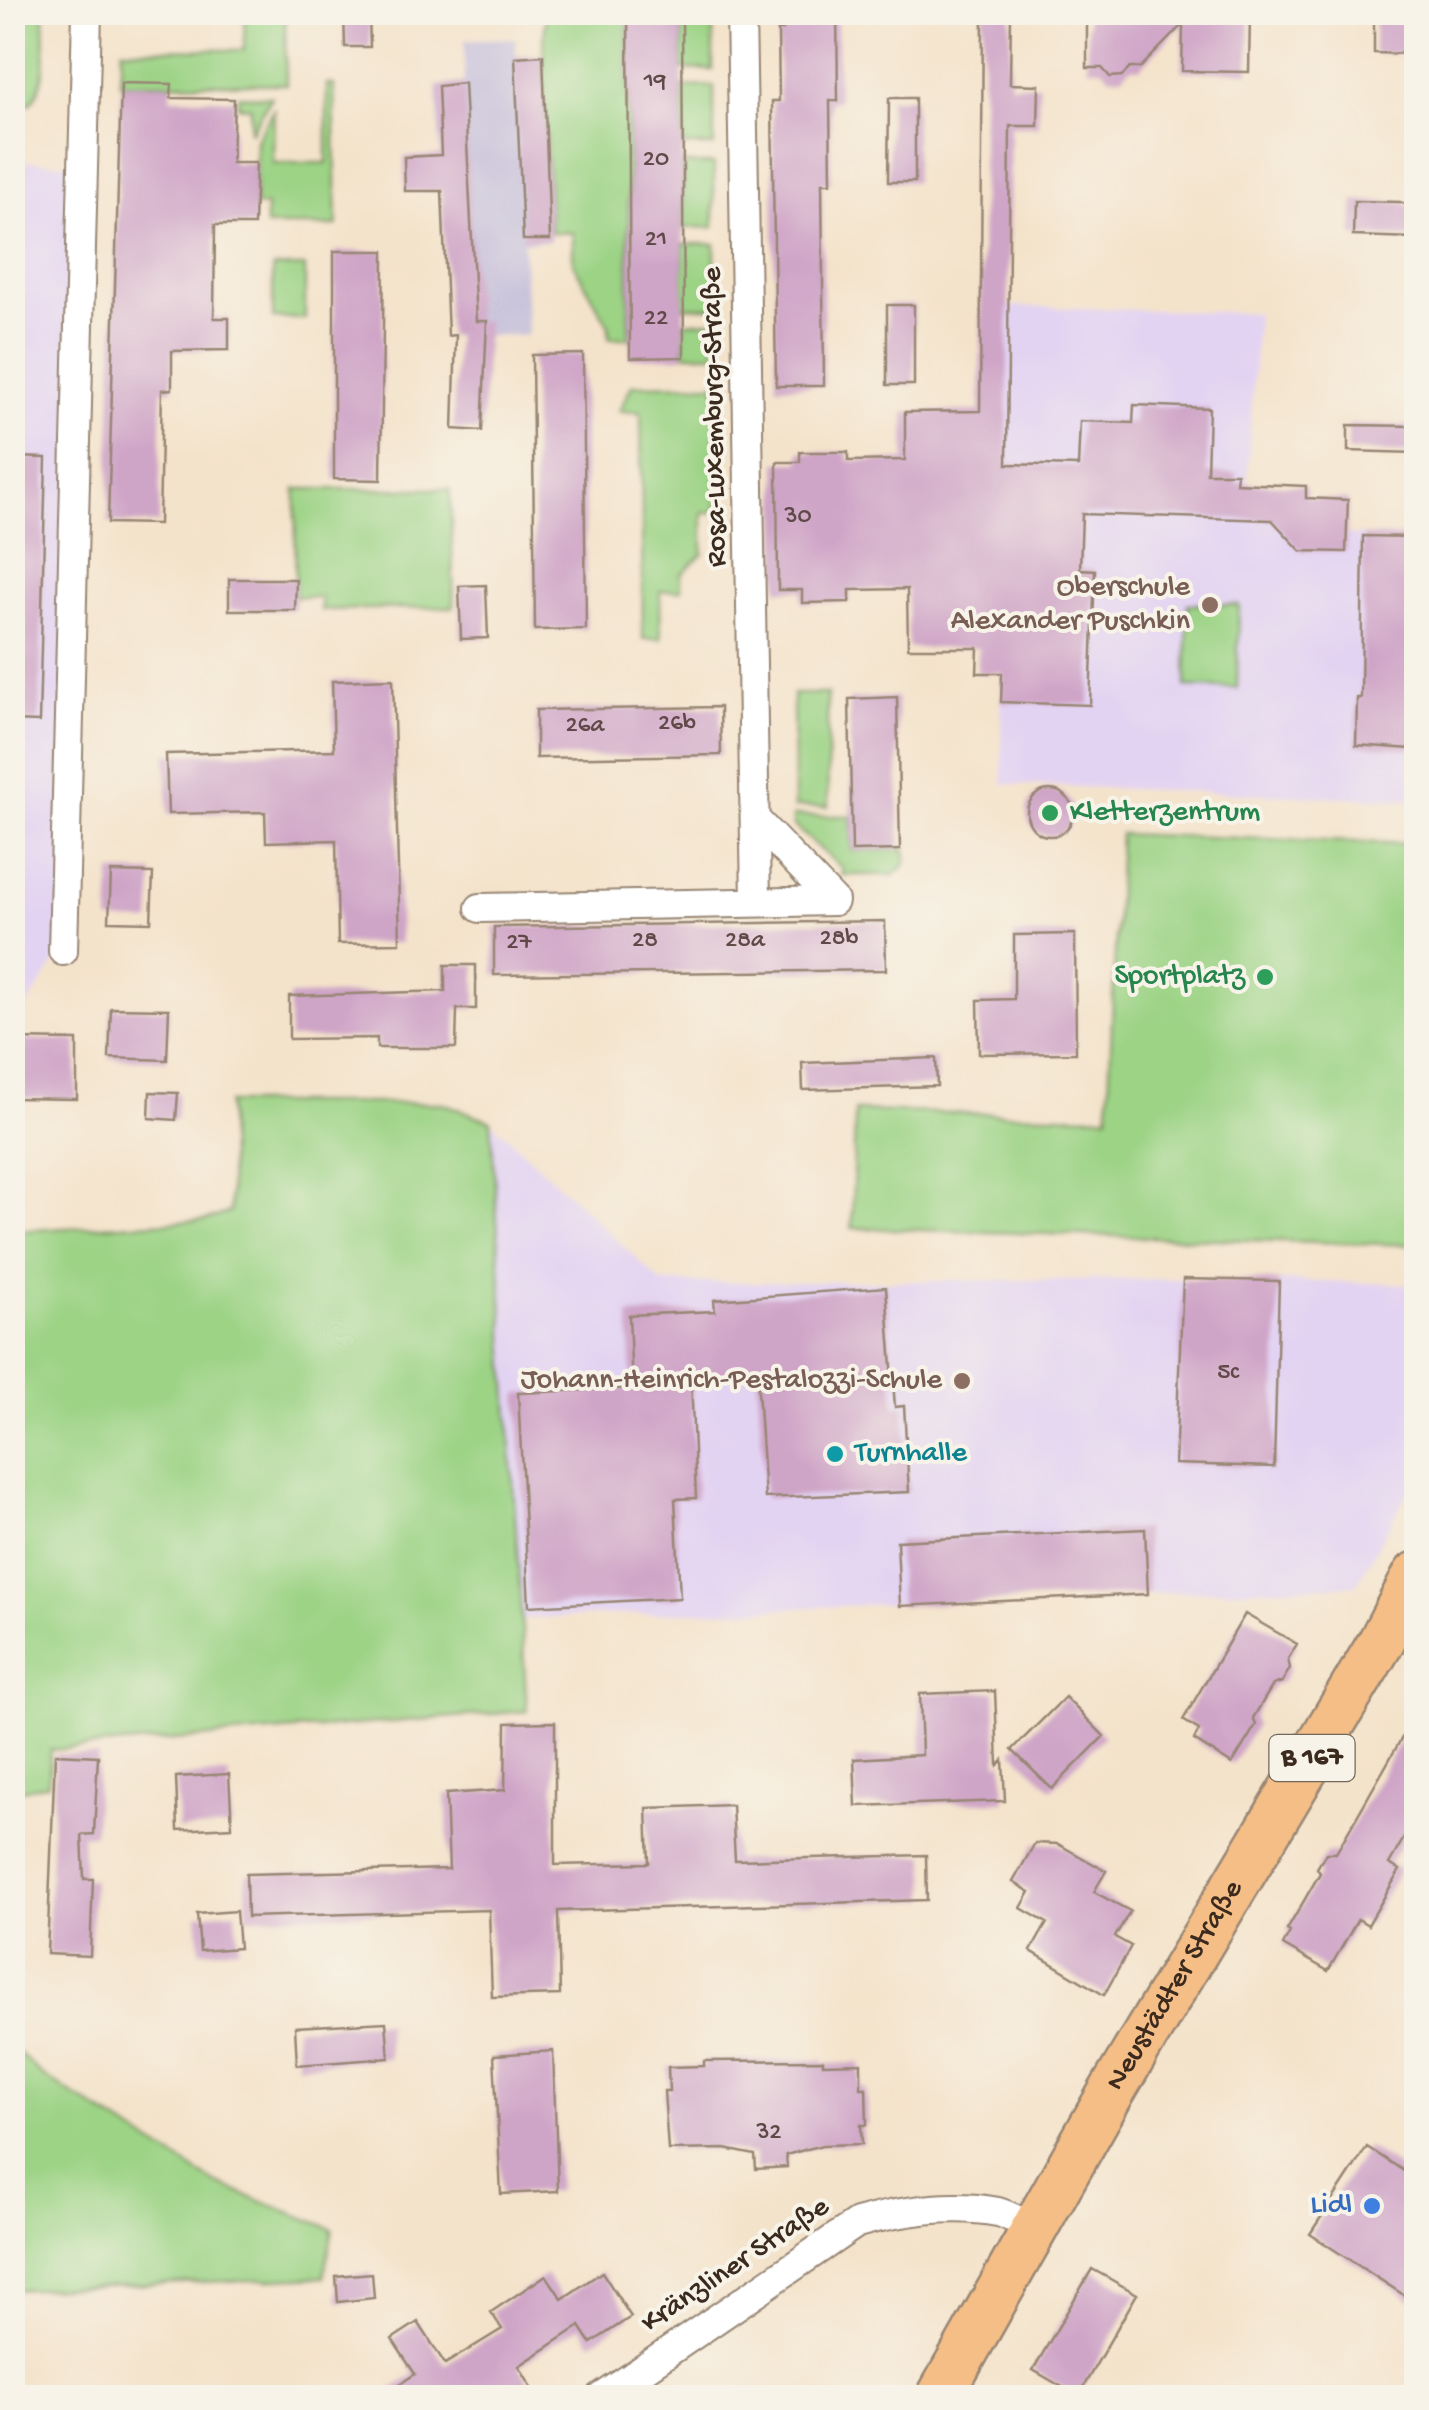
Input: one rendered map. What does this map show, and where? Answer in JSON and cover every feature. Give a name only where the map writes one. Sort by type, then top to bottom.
[{"type":"main road","name":"Neustädter Straße","points":[[940,2398],[1112,2091],[1381,1642],[1416,1575]]},
{"type":"street","points":[[63,951],[87,12]]},
{"type":"street","name":"Rosa-Luxemburg-Straße","points":[[742,12],[756,902]]},
{"type":"street","points":[[480,908],[834,901],[755,820]]},
{"type":"street","name":"Kränzliner Straße","points":[[601,2398],[856,2223],[891,2214],[970,2210],[1001,2213],[1033,2229]]},
{"type":"shaded area","points":[[515,38],[516,56],[543,55],[550,241],[523,242],[528,335],[448,336],[437,86],[464,83],[465,40]]},
{"type":"shaded area","points":[[13,161],[82,164],[63,951],[24,1011],[13,1015]]},
{"type":"shaded area","name":"Oberschule Alexander Puschkin","points":[[1008,306],[1257,313],[1247,483],[1306,486],[1307,498],[1348,500],[1347,535],[1416,537],[1416,800],[1003,784]]},
{"type":"shaded area","name":"Johann-Heinrich-Pestalozzi-Schule","points":[[491,1121],[662,1283],[1183,1279],[1416,1284],[1416,1478],[1356,1585],[521,1619]]},
{"type":"green space","points":[[13,12],[44,13],[43,73],[30,104],[13,104]]},
{"type":"green space","points":[[245,13],[285,13],[286,84],[120,83],[122,49],[244,50]]},
{"type":"green space","points":[[546,13],[628,13],[629,338],[609,338],[609,326],[573,263],[573,233],[550,232],[543,55]]},
{"type":"green space","points":[[682,13],[713,13],[713,70],[682,69]]},
{"type":"green space","points":[[327,84],[334,85],[337,226],[266,226],[266,206],[255,206],[256,140],[274,108],[273,163],[327,163]]},
{"type":"green space","points":[[714,86],[714,146],[683,146],[682,87]]},
{"type":"green space","points":[[238,96],[271,97],[250,133],[251,107],[238,106]]},
{"type":"green space","points":[[683,164],[714,164],[714,227],[683,228]]},
{"type":"green space","points":[[683,244],[715,244],[715,307],[683,307]]},
{"type":"green space","points":[[273,267],[305,267],[305,319],[273,318]]},
{"type":"green space","points":[[715,321],[715,354],[684,354],[683,322]]},
{"type":"green space","points":[[716,384],[717,512],[703,512],[703,554],[681,574],[681,590],[660,591],[661,638],[643,639],[641,412],[619,411],[632,385]]},
{"type":"green space","points":[[296,489],[450,489],[454,607],[321,610],[321,597],[295,597]]},
{"type":"green space","points":[[1188,604],[1239,605],[1237,688],[1186,687]]},
{"type":"green space","points":[[793,694],[827,694],[828,807],[794,807]]},
{"type":"green space","points":[[793,816],[851,816],[852,851],[906,849],[906,864],[894,875],[842,875],[843,869],[793,825]]},
{"type":"green space","name":"Sportplatz","points":[[1120,834],[1416,844],[1416,1245],[852,1228],[855,1111],[1108,1116]]},
{"type":"green space","points":[[228,1103],[443,1103],[491,1121],[527,1711],[51,1750],[48,1784],[13,1792],[13,1231],[207,1220],[230,1212]]},
{"type":"green space","points":[[13,2048],[43,2076],[217,2184],[333,2229],[324,2277],[13,2290]]},
{"type":"building","points":[[344,12],[369,12],[370,47],[345,47]]},
{"type":"building","points":[[628,12],[682,12],[684,357],[630,358]]},
{"type":"building","points":[[782,12],[837,12],[838,101],[830,101],[831,183],[822,183],[824,386],[776,386],[772,101],[779,101],[778,30],[783,30]]},
{"type":"building","points":[[983,12],[1011,12],[1010,84],[1039,85],[1038,126],[1010,126],[1007,464],[1078,466],[1080,421],[1133,423],[1134,405],[1209,408],[1207,473],[1237,473],[1236,483],[1306,486],[1306,498],[1348,500],[1346,552],[1301,551],[1272,520],[1082,514],[1080,569],[1095,570],[1090,705],[1001,702],[1002,673],[977,673],[978,648],[908,648],[907,589],[850,590],[850,602],[802,603],[802,590],[778,590],[777,462],[800,462],[800,452],[848,452],[848,461],[905,460],[905,412],[980,411]]},
{"type":"building","points":[[1087,12],[1147,12],[1147,17],[1215,19],[1215,12],[1250,12],[1249,72],[1182,71],[1183,24],[1140,68],[1110,77],[1102,68],[1087,68]]},
{"type":"building","points":[[1374,17],[1416,18],[1416,54],[1374,53]]},
{"type":"building","points":[[543,55],[550,240],[523,240],[515,57]]},
{"type":"building","points":[[121,83],[172,84],[171,98],[234,99],[232,163],[256,163],[254,225],[215,225],[214,318],[229,318],[229,350],[172,351],[172,389],[162,390],[159,524],[108,523]]},
{"type":"building","points":[[464,83],[476,321],[487,321],[482,431],[453,429],[456,335],[448,336],[442,191],[405,191],[404,157],[441,155],[438,86]]},
{"type":"building","points":[[889,98],[915,98],[915,182],[888,182]]},
{"type":"building","points":[[1354,201],[1400,202],[1416,208],[1416,238],[1353,236]]},
{"type":"building","points":[[334,251],[384,251],[381,480],[334,479]]},
{"type":"building","points":[[887,305],[914,305],[914,385],[887,385]]},
{"type":"building","points":[[583,354],[586,629],[535,630],[532,355]]},
{"type":"building","points":[[1348,425],[1416,426],[1416,453],[1348,451]]},
{"type":"building","points":[[12,457],[46,458],[39,722],[12,721]]},
{"type":"building","points":[[1363,536],[1416,537],[1416,748],[1412,749],[1356,745],[1357,698],[1361,698]]},
{"type":"building","points":[[229,579],[296,579],[295,610],[229,610]]},
{"type":"building","points":[[486,585],[488,638],[461,639],[459,586]]},
{"type":"building","points":[[393,679],[400,943],[338,944],[336,840],[266,842],[265,812],[168,814],[166,754],[334,750],[332,681]]},
{"type":"building","points":[[897,697],[900,850],[852,851],[849,699]]},
{"type":"building","points":[[720,707],[721,755],[536,758],[536,710]]},
{"type":"building","name":"Kletterzentrum","points":[[1050,790],[1067,796],[1073,813],[1067,830],[1050,836],[1033,830],[1027,813],[1033,796]]},
{"type":"building","points":[[111,872],[153,873],[151,922],[109,921]]},
{"type":"building","points":[[885,921],[886,970],[494,975],[494,927]]},
{"type":"building","points":[[1075,934],[1076,1053],[979,1054],[978,1000],[1014,999],[1014,935]]},
{"type":"building","points":[[445,965],[476,965],[476,1009],[457,1009],[456,1048],[377,1048],[377,1038],[289,1039],[289,996],[445,991]]},
{"type":"building","points":[[111,1008],[169,1009],[167,1060],[109,1058]]},
{"type":"building","points":[[12,1039],[77,1040],[77,1099],[12,1098]]},
{"type":"building","points":[[936,1058],[937,1086],[803,1090],[802,1063]]},
{"type":"building","points":[[150,1092],[178,1093],[176,1120],[149,1118]]},
{"type":"building","points":[[1183,1279],[1279,1281],[1274,1467],[1175,1464]]},
{"type":"building","points":[[886,1287],[895,1407],[904,1406],[909,1492],[765,1498],[757,1374],[691,1379],[696,1498],[675,1499],[680,1598],[529,1606],[518,1393],[632,1388],[629,1315],[715,1311],[714,1300]]},
{"type":"building","points":[[1145,1529],[1148,1594],[900,1606],[897,1541]]},
{"type":"building","points":[[1245,1614],[1297,1644],[1288,1659],[1290,1668],[1265,1698],[1253,1718],[1256,1725],[1232,1764],[1194,1740],[1199,1730],[1183,1720]]},
{"type":"building","points":[[995,1691],[998,1765],[1003,1760],[1005,1801],[856,1806],[854,1759],[922,1755],[920,1694]]},
{"type":"building","points":[[1065,1697],[1104,1736],[1052,1789],[1012,1750]]},
{"type":"building","points":[[1416,1713],[1416,1817],[1389,1864],[1400,1870],[1368,1925],[1358,1919],[1328,1971],[1283,1945],[1290,1932],[1287,1930],[1320,1873],[1317,1868],[1326,1853],[1336,1853]]},
{"type":"building","points":[[555,1722],[555,1865],[649,1863],[647,1808],[732,1805],[735,1860],[926,1855],[927,1900],[558,1911],[560,1995],[492,1997],[489,1910],[247,1917],[246,1874],[449,1869],[446,1794],[505,1790],[506,1723]]},
{"type":"building","points":[[55,1754],[98,1756],[94,1834],[82,1835],[84,1879],[93,1879],[90,1956],[47,1954]]},
{"type":"building","points":[[229,1774],[232,1827],[178,1830],[176,1777]]},
{"type":"building","points":[[1035,1843],[1058,1844],[1106,1871],[1094,1892],[1130,1911],[1115,1937],[1131,1946],[1104,1995],[1031,1951],[1047,1923],[1021,1908],[1030,1892],[1013,1882]]},
{"type":"building","points":[[236,1911],[239,1948],[200,1951],[197,1914]]},
{"type":"building","points":[[386,2022],[389,2058],[297,2065],[295,2027]]},
{"type":"building","points":[[553,2051],[558,2191],[501,2194],[494,2055]]},
{"type":"building","points":[[823,2060],[823,2064],[861,2063],[867,2125],[861,2125],[862,2144],[822,2145],[786,2155],[787,2167],[756,2169],[755,2155],[725,2149],[668,2150],[664,2091],[669,2091],[668,2067],[704,2066],[704,2061]]},
{"type":"building","name":"Lidl","points":[[1367,2147],[1416,2179],[1416,2303],[1310,2234]]},
{"type":"building","points":[[1092,2269],[1137,2294],[1078,2396],[1033,2370]]},
{"type":"building","points":[[602,2272],[631,2317],[591,2343],[580,2326],[519,2366],[533,2389],[520,2398],[379,2398],[415,2374],[392,2339],[418,2322],[445,2364],[502,2329],[491,2312],[546,2275],[562,2299]]},
{"type":"building","points":[[372,2273],[374,2298],[338,2302],[336,2276]]},
{"type":"place","name":"Oberschule Alexander Puschkin","points":[[1210,605]]},
{"type":"place","name":"Kletterzentrum","points":[[1050,813]]},
{"type":"place","name":"Sportplatz","points":[[1265,977]]},
{"type":"place","name":"Johann-Heinrich-Pestalozzi-Schule","points":[[962,1381]]},
{"type":"place","name":"Turnhalle","points":[[835,1454]]},
{"type":"place","name":"Lidl","points":[[1372,2206]]}]
